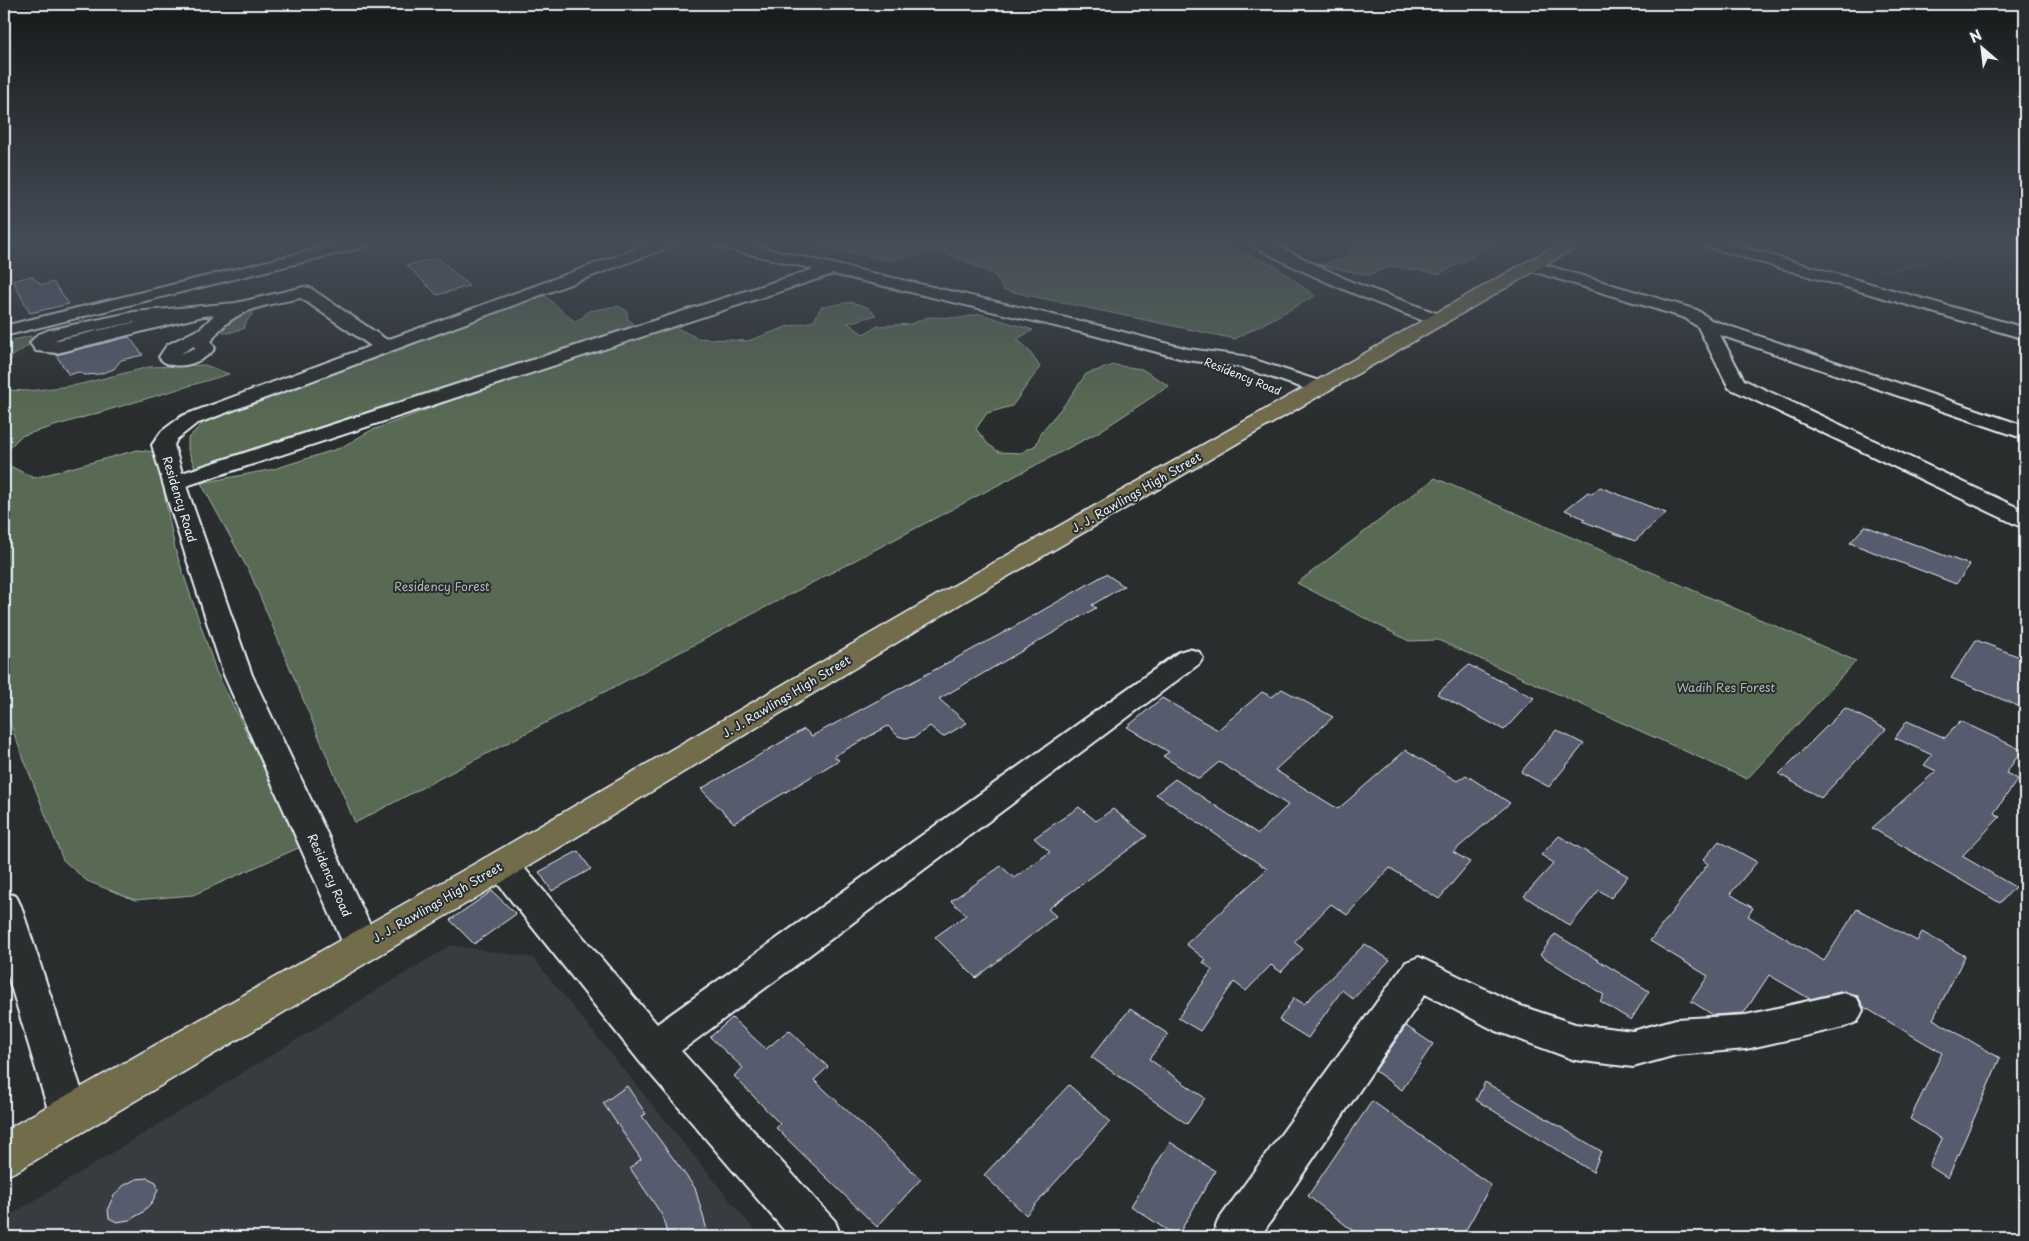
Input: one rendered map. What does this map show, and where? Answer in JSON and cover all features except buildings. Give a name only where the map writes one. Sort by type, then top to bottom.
[{"type":"main road","name":"J. J. Rawlings High Street","points":[[4,1155],[502,865],[953,597],[1471,301]]},
{"type":"street","points":[[4,331],[126,301]]},
{"type":"street","points":[[198,312],[57,346],[42,347],[40,343],[43,339],[55,334],[134,317],[234,308],[265,301]]},
{"type":"street","points":[[317,301],[386,348]]},
{"type":"street","name":"Residency Road","points":[[362,946],[238,675],[163,445],[169,435],[189,420],[512,301]]},
{"type":"street","points":[[174,482],[238,463],[733,301]]},
{"type":"street","name":"Residency Road","points":[[970,301],[1096,330],[1187,354],[1226,371],[1308,393]]},
{"type":"street","points":[[1386,301],[1438,320]]},
{"type":"street","points":[[1648,301],[1691,314],[1705,324],[2025,432]]},
{"type":"street","points":[[1912,301],[2025,334]]},
{"type":"street","points":[[206,332],[201,342],[206,348],[200,355],[186,359],[171,360],[168,356],[174,349],[206,332],[221,317],[234,308]]},
{"type":"street","points":[[157,322],[188,341]]},
{"type":"street","points":[[1705,324],[1736,384],[2025,520]]},
{"type":"street","points":[[654,1049],[1189,658]]},
{"type":"street","points":[[502,865],[654,1049],[819,1237]]},
{"type":"street","points":[[4,906],[70,1116]]},
{"type":"street","points":[[1234,1237],[1419,973],[1507,1018],[1575,1042],[1633,1049],[1676,1037],[1746,1032],[1844,1010]]},
{"type":"shaded area","points":[[451,945],[533,958],[760,1237],[4,1237],[4,1219]]},
{"type":"green space","points":[[525,301],[551,301],[574,321],[582,318],[588,311],[618,306],[627,311],[627,318],[636,326],[195,468],[188,450],[188,438],[203,423]]},
{"type":"green space","points":[[1055,301],[1306,301],[1235,339]]},
{"type":"green space","name":"Residency Forest","points":[[851,302],[867,307],[876,315],[848,323],[863,334],[878,326],[911,324],[928,317],[961,318],[980,314],[1033,330],[1017,339],[1027,348],[1040,367],[1012,406],[987,413],[976,429],[988,444],[999,452],[1021,453],[1036,445],[1042,431],[1065,404],[1086,374],[1114,365],[1142,369],[1169,386],[1097,433],[355,823],[251,575],[201,483],[274,469],[340,448],[370,431],[513,377],[675,327],[697,338],[748,341],[786,327],[814,321],[821,307]]},
{"type":"green space","points":[[254,307],[256,309],[245,324],[245,328],[228,333],[223,332],[231,319]]},
{"type":"green space","points":[[31,336],[30,344],[13,356],[4,371],[4,342]]},
{"type":"green space","points":[[205,365],[229,374],[21,436],[4,453],[4,390],[29,391],[77,385],[149,367]]},
{"type":"green space","points":[[137,450],[156,452],[175,549],[216,671],[275,790],[305,845],[193,895],[135,900],[87,881],[63,860],[4,708],[4,453],[10,466],[34,478]]},
{"type":"green space","name":"Wadih Res Forest","points":[[1435,478],[1856,661],[1747,779],[1438,640],[1409,641],[1297,583]]}]
